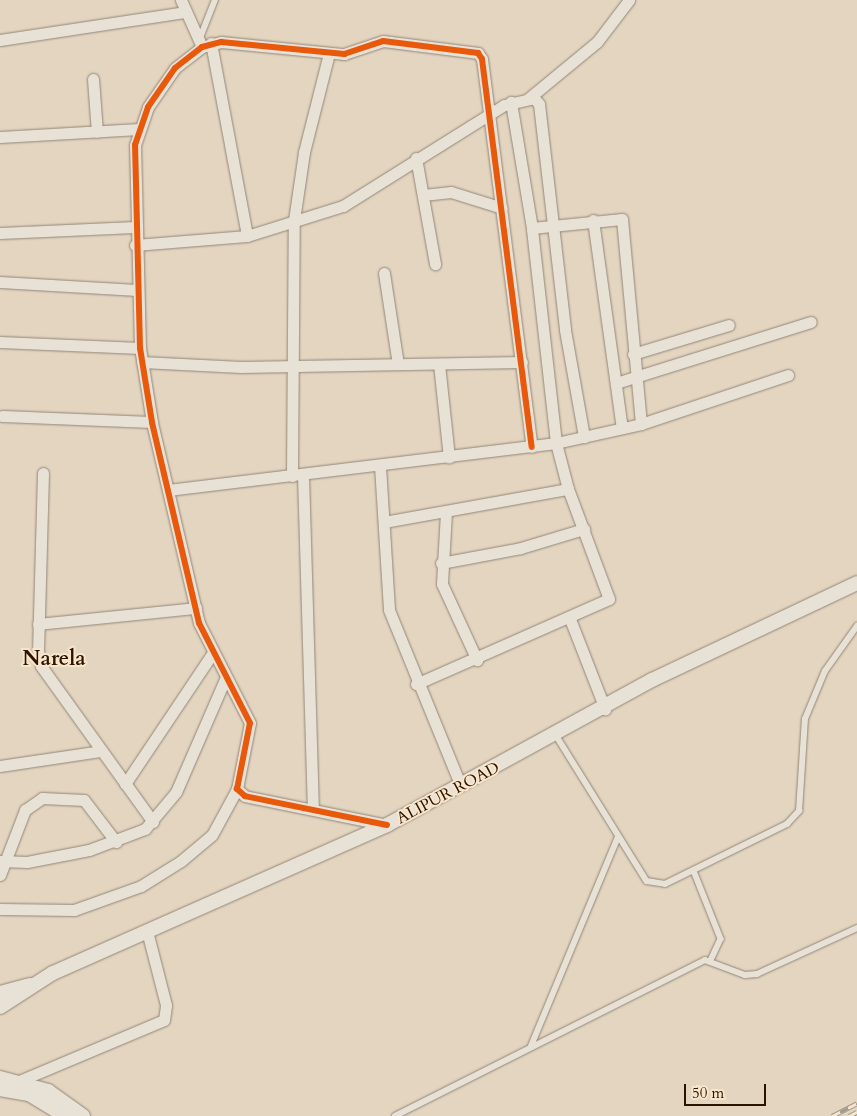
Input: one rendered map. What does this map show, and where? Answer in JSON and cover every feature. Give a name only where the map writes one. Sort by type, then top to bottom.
[{"type":"street","points":[[181,0],[204,43],[247,236]]},
{"type":"street","points":[[135,245],[247,236],[351,202],[416,158],[488,115],[511,102],[529,98],[597,42],[629,0]]},
{"type":"street","points":[[0,40],[186,12]]},
{"type":"street","points":[[0,909],[74,910],[141,886],[201,845],[222,821],[238,790],[250,723],[212,654],[196,608],[152,422],[140,348],[137,290],[133,162],[139,129],[162,83],[204,43],[329,53],[352,53],[383,42],[478,53],[502,208],[532,446]]},
{"type":"street","points":[[313,809],[291,363],[294,220],[304,152],[329,53]]},
{"type":"street","points":[[93,79],[97,132]]},
{"type":"street","points":[[529,98],[539,104],[565,330],[584,437]]},
{"type":"street","points":[[416,684],[570,620],[609,599],[568,489],[556,443],[532,228],[511,102]]},
{"type":"street","points":[[0,137],[139,129]]},
{"type":"street","points":[[416,158],[435,264]]},
{"type":"street","points":[[423,195],[451,192],[502,208]]},
{"type":"street","points":[[532,228],[593,220],[622,219],[635,376],[641,424]]},
{"type":"street","points":[[593,220],[622,428]]},
{"type":"street","points":[[0,233],[135,227]]},
{"type":"street","points":[[384,273],[398,364]]},
{"type":"street","points":[[0,282],[137,290]]},
{"type":"street","points":[[616,384],[635,376],[811,322]]},
{"type":"street","points":[[633,354],[729,325]]},
{"type":"street","points":[[0,342],[140,348]]},
{"type":"street","points":[[142,362],[242,367],[291,363],[439,364],[522,362]]},
{"type":"street","points":[[439,364],[449,457]]},
{"type":"street","points":[[168,490],[380,466],[556,443],[641,424],[788,374]]},
{"type":"street","points":[[2,416],[152,422]]},
{"type":"street","points":[[380,466],[389,610],[416,684],[461,786]]},
{"type":"street","points":[[42,473],[38,624],[41,666],[100,751],[153,822]]},
{"type":"street","points":[[384,522],[568,489]]},
{"type":"street","points":[[446,512],[441,563],[446,597],[476,660]]},
{"type":"street","points":[[441,563],[521,548],[584,529]]},
{"type":"street","name":"ALIPUR ROAD","points":[[0,993],[30,985],[147,931],[387,826],[605,709],[652,680],[857,583]]},
{"type":"street","points":[[38,624],[196,608]]},
{"type":"street","points":[[570,620],[605,709]]},
{"type":"street","points":[[125,784],[212,654]]},
{"type":"street","points":[[2,861],[27,862],[116,842],[153,822],[176,792],[226,677]]},
{"type":"street","points":[[0,766],[100,751]]},
{"type":"street","points":[[238,790],[245,796],[387,826]]},
{"type":"street","points":[[0,875],[2,861],[29,804],[42,798],[84,800],[116,842]]},
{"type":"street","points":[[20,1081],[164,1020],[166,1005],[147,931]]},
{"type":"street","name":"ALIPUR ROAD","points":[[0,1007],[30,985]]},
{"type":"street","points":[[0,1078],[20,1081],[48,1091],[83,1116]]},
{"type":"street","points":[[0,1089],[29,1094],[65,1116]]},
{"type":"lane","points":[[204,43],[215,0]]},
{"type":"lane","points":[[556,735],[618,837],[647,880],[665,884],[787,824],[799,811],[804,720],[825,671],[857,626]]},
{"type":"lane","points":[[531,1046],[618,837]]},
{"type":"lane","points":[[395,1116],[531,1046],[711,960],[721,939],[694,871]]},
{"type":"lane","points":[[711,960],[745,975],[757,974],[857,928]]},
{"type":"railway","points":[[832,1116],[857,1103]]},
{"type":"railway","points":[[849,1116],[857,1112]]},
{"type":"cycle path","points":[[387,825],[245,796],[237,789],[250,723],[199,623],[152,422],[140,348],[135,145],[148,107],[175,68],[202,47],[221,42],[344,54],[383,41],[478,53],[482,59],[532,447]]},
{"type":"district","name":"Narela","points":[[54,659]]}]
